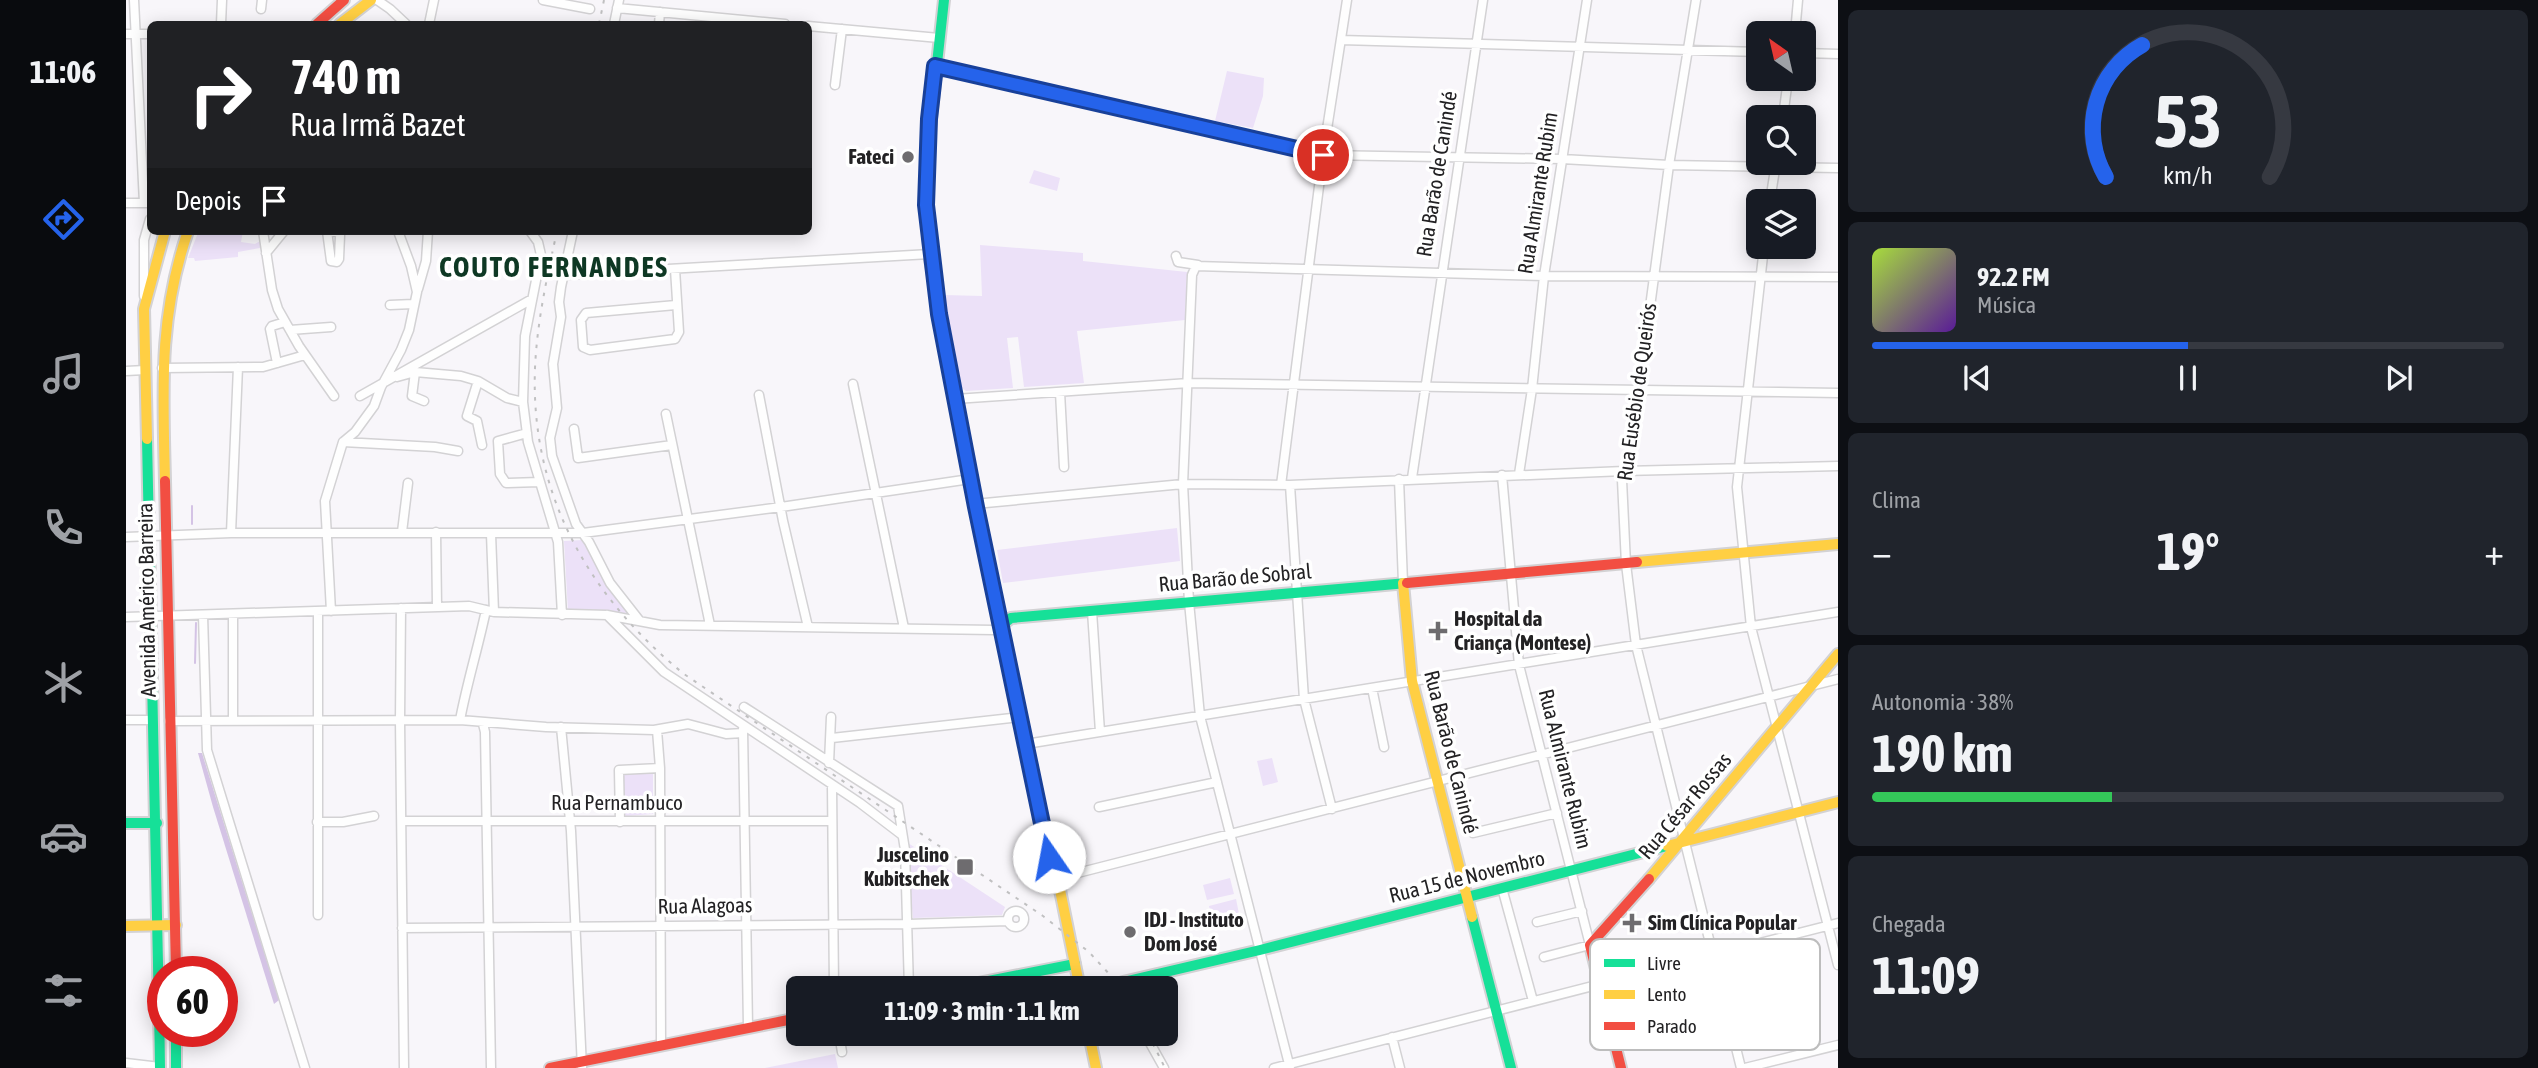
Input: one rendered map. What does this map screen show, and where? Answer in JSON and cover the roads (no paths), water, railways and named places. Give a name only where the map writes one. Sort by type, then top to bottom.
[{"type":"main road","points":[[320,21],[344,0]]},
{"type":"main road","points":[[344,21],[371,0]]},
{"type":"main road","points":[[944,0],[929,119],[926,205],[930,254],[942,336],[970,479],[1054,879],[1059,890],[1072,976]]},
{"type":"main road","name":"Avenida Américo Barreira","points":[[160,1068],[157,823],[152,720],[144,309],[164,235]]},
{"type":"main road","name":"Avenida Américo Barreira","points":[[176,956],[162,368],[165,318],[172,279],[187,235]]},
{"type":"main road","name":"Rua Barão de Sobral","points":[[1002,625],[1011,618],[1838,544]]},
{"type":"main road","name":"Rua Barão de Canindé","points":[[1403,583],[1412,681],[1511,1068]]},
{"type":"main road","name":"Rua César Rossas","points":[[1595,939],[1684,840],[1698,819],[1838,654]]},
{"type":"main road","name":"Rua 15 de Novembro","points":[[1157,976],[1838,802]]},
{"type":"main road","points":[[126,823],[157,823]]},
{"type":"main road","points":[[126,926],[176,925]]},
{"type":"main road","points":[[1015,976],[1072,965]]},
{"type":"main road","points":[[1072,965],[1076,976]]},
{"type":"main road","points":[[550,1068],[581,1065],[786,1020]]},
{"type":"main road","points":[[1084,1046],[1089,1068]]},
{"type":"main road","points":[[1091,1046],[1096,1068]]},
{"type":"main road","points":[[176,1047],[176,1068]]},
{"type":"main road","name":"Rua Almirante Rubim","points":[[1617,1050],[1621,1068]]},
{"type":"street","points":[[126,203],[147,203],[138,102],[134,0]]},
{"type":"street","points":[[221,21],[222,0]]},
{"type":"street","points":[[377,0],[402,21]]},
{"type":"street","points":[[429,21],[434,0]]},
{"type":"street","points":[[543,0],[590,9]]},
{"type":"street","points":[[1332,809],[1304,699],[1297,592],[1285,485],[1294,384],[1323,155],[1347,0]]},
{"type":"street","name":"Rua Barão de Canindé","points":[[1412,478],[1483,0]]},
{"type":"street","name":"Rua Almirante Rubim","points":[[1519,474],[1532,389],[1544,276],[1587,0]]},
{"type":"street","name":"Rua Eusébio de Queirós","points":[[1696,0],[1669,165],[1628,463],[1622,481],[1626,564],[1636,645],[1711,939]]},
{"type":"street","points":[[1796,21],[1798,0]]},
{"type":"street","points":[[618,4],[730,21]]},
{"type":"street","points":[[659,21],[660,12]]},
{"type":"street","points":[[679,14],[679,21]]},
{"type":"street","points":[[812,26],[939,38]]},
{"type":"street","points":[[835,85],[842,29]]},
{"type":"street","points":[[126,34],[147,34]]},
{"type":"street","points":[[1341,40],[1746,51]]},
{"type":"street","points":[[1816,53],[1838,54]]},
{"type":"street","points":[[935,66],[1323,155],[1562,159],[1669,165],[1746,164]]},
{"type":"street","points":[[126,103],[138,102]]},
{"type":"street","points":[[1816,167],[1838,168]]},
{"type":"street","name":"Avenida Américo Barreira","points":[[144,309],[144,240],[147,230]]},
{"type":"street","points":[[264,235],[272,290],[288,326],[334,396]]},
{"type":"street","points":[[266,253],[281,235]]},
{"type":"street","points":[[327,235],[331,261],[337,262]]},
{"type":"street","points":[[399,235],[417,292]]},
{"type":"street","points":[[331,611],[325,501],[343,442],[355,432],[374,406],[409,330],[425,261],[428,235]]},
{"type":"street","points":[[533,235],[541,247],[541,255],[525,336],[523,402],[527,433],[539,482],[556,532],[562,615]]},
{"type":"street","points":[[572,235],[559,302],[561,317],[553,364],[557,415],[550,446],[572,514],[610,583],[639,620]]},
{"type":"street","points":[[563,275],[643,268],[675,269],[930,254]]},
{"type":"street","points":[[1176,256],[1178,262],[1198,265],[1309,270],[1544,276],[1838,277]]},
{"type":"street","points":[[1762,259],[1737,487],[1743,554],[1751,627],[1838,965]]},
{"type":"street","points":[[1198,265],[1192,275],[1183,484],[1189,601],[1200,716],[1289,1066]]},
{"type":"street","points":[[675,269],[679,332],[675,339],[590,350],[583,347],[581,320],[586,313],[676,305]]},
{"type":"street","points":[[360,396],[531,299]]},
{"type":"street","points":[[390,305],[413,304]]},
{"type":"street","points":[[277,363],[272,326],[331,327]]},
{"type":"street","points":[[162,368],[263,367],[305,355]]},
{"type":"street","points":[[230,533],[238,367]]},
{"type":"street","points":[[126,371],[145,370]]},
{"type":"street","points":[[386,380],[415,372],[449,374],[478,381],[507,398],[523,402]]},
{"type":"street","points":[[415,372],[412,396],[424,401]]},
{"type":"street","points":[[478,381],[467,416],[468,419],[478,421],[482,444]]},
{"type":"street","points":[[955,399],[1189,383],[1838,393]]},
{"type":"street","points":[[853,384],[904,628]]},
{"type":"street","points":[[1060,392],[1064,467]]},
{"type":"street","points":[[759,395],[808,627]]},
{"type":"street","points":[[666,414],[710,625]]},
{"type":"street","points":[[574,429],[578,458],[672,445]]},
{"type":"street","points":[[527,433],[498,441],[499,474],[502,481],[510,484],[539,482]]},
{"type":"street","points":[[343,442],[435,447],[458,451]]},
{"type":"street","points":[[975,504],[1183,484],[1285,485],[1519,474],[1838,466]]},
{"type":"street","name":"Rua Almirante Rubim","points":[[1502,475],[1519,665],[1590,945]]},
{"type":"street","points":[[126,537],[230,533],[583,533],[970,479]]},
{"type":"street","name":"Rua Barão de Canindé","points":[[1399,479],[1403,583]]},
{"type":"street","points":[[402,532],[408,483]]},
{"type":"street","points":[[436,532],[437,606]]},
{"type":"street","points":[[460,720],[468,681],[490,611],[491,534]]},
{"type":"street","name":"Rua Barão de Sobral","points":[[126,617],[469,606],[490,611],[607,615],[660,625],[994,631],[1002,625]]},
{"type":"street","points":[[401,608],[404,1068]]},
{"type":"street","points":[[1092,611],[1100,732]]},
{"type":"street","points":[[318,612],[318,915]]},
{"type":"street","points":[[1026,744],[1838,612]]},
{"type":"street","points":[[203,615],[204,721],[208,757],[305,1068]]},
{"type":"street","points":[[233,615],[233,721]]},
{"type":"street","points":[[607,615],[664,672],[743,730],[832,785],[902,835]]},
{"type":"street","points":[[1054,879],[1838,679]]},
{"type":"street","points":[[1371,688],[1384,747]]},
{"type":"street","points":[[744,707],[898,806],[908,924],[909,976]]},
{"type":"street","points":[[829,763],[831,717]]},
{"type":"street","points":[[832,738],[1020,717]]},
{"type":"street","points":[[126,720],[152,720]]},
{"type":"street","points":[[169,721],[460,720],[483,724],[657,730],[688,724],[726,734],[743,730]]},
{"type":"street","points":[[483,724],[491,1068]]},
{"type":"street","points":[[561,727],[570,822],[581,1065]]},
{"type":"street","points":[[657,730],[660,768],[662,1046]]},
{"type":"street","points":[[743,730],[748,1027]]},
{"type":"street","points":[[620,822],[619,770],[660,768]]},
{"type":"street","points":[[1099,807],[1217,782]]},
{"type":"street","points":[[832,785],[834,976]]},
{"type":"street","points":[[1473,833],[1557,813]]},
{"type":"street","points":[[317,822],[343,822],[374,816]]},
{"type":"street","name":"Rua Pernambuco","points":[[402,821],[832,821]]},
{"type":"street","points":[[1502,888],[1533,1001]]},
{"type":"street","points":[[1537,922],[1582,911]]},
{"type":"street","name":"Rua Alagoas","points":[[402,928],[1008,921]]},
{"type":"street","points":[[1775,939],[1838,922]]},
{"type":"street","points":[[1544,957],[1590,945]]},
{"type":"street","points":[[1274,1068],[1590,987]]},
{"type":"street","points":[[1392,1037],[1400,1068]]},
{"type":"street","points":[[1820,1049],[1838,1045]]},
{"type":"street","points":[[841,1046],[842,1052]]},
{"type":"street","points":[[1152,1046],[1164,1068]]},
{"type":"street","name":"Rua Eusébio de Queirós","points":[[1739,1050],[1743,1068]]},
{"type":"street","points":[[1743,1068],[1817,1050]]},
{"type":"street","points":[[126,1063],[160,1068]]},
{"type":"waterway","points":[[192,506],[192,524]]},
{"type":"waterway","points":[[195,663],[196,623]]},
{"type":"railway","points":[[600,21],[604,0]]},
{"type":"railway","points":[[556,235],[538,334],[535,368],[536,414],[543,458],[555,500],[572,539],[594,577],[650,644],[684,674],[1043,916],[1089,952],[1111,976]]},
{"type":"railway","points":[[1154,1046],[1165,1068]]},
{"type":"place","name":"Fateci","points":[[908,157]]},
{"type":"place","name":"Hospital da Criança (Montese)","points":[[1438,631]]},
{"type":"place","name":"Juscelino Kubitschek","points":[[965,867]]},
{"type":"place","name":"Sim Clínica Popular","points":[[1632,923]]},
{"type":"place","name":"IDJ - Instituto Dom José","points":[[1130,932]]},
{"type":"district","name":"COUTO FERNANDES","points":[[554,267]]}]
